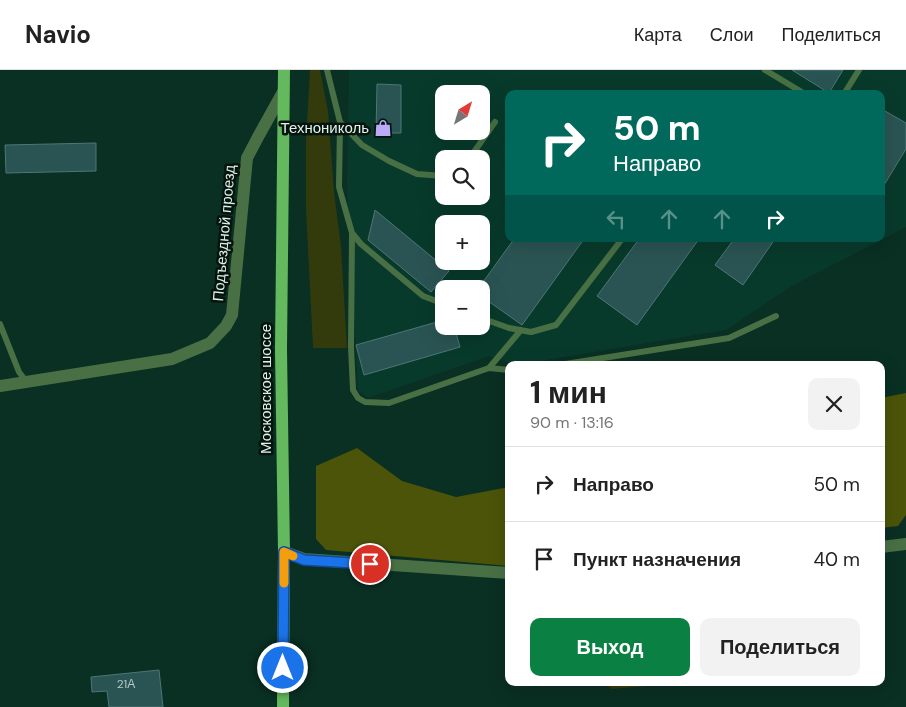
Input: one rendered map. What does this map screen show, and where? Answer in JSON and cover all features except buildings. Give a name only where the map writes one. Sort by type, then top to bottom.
[{"type":"main road","name":"Московское шоссе","points":[[283,707],[284,552],[281,349],[284,70]]},
{"type":"street","name":"Подъездной проезд","points":[[0,386],[172,359],[210,343],[226,326],[232,314],[247,158],[283,92]]},
{"type":"street","points":[[885,547],[906,544]]},
{"type":"street","points":[[284,552],[304,560],[505,573]]},
{"type":"lane","points":[[327,70],[340,122],[339,187],[352,233],[351,348],[353,390],[358,398],[365,402],[389,403],[489,368],[505,370]]},
{"type":"lane","points":[[765,70],[798,90]]},
{"type":"lane","points":[[846,90],[858,70]]},
{"type":"lane","points":[[340,122],[362,145],[389,161],[417,174],[435,175]]},
{"type":"lane","points":[[475,150],[495,122]]},
{"type":"lane","points":[[352,233],[361,244],[423,296],[435,301]]},
{"type":"lane","points":[[490,321],[509,328],[531,332],[556,325],[620,242]]},
{"type":"lane","points":[[584,361],[729,338],[776,316]]},
{"type":"lane","points":[[0,324],[19,372],[26,381]]},
{"type":"lane","points":[[489,368],[521,330]]},
{"type":"shaded area","points":[[310,70],[320,70],[328,111],[334,192],[341,246],[347,348],[313,348],[306,209],[306,140]]},
{"type":"shaded area","points":[[349,70],[906,70],[906,227],[885,238],[885,90],[505,90],[505,242],[877,242],[792,286],[726,330],[540,361],[505,361],[489,356],[368,398],[358,391],[347,184]]},
{"type":"shaded area","points":[[608,686],[648,686],[612,689]]},
{"type":"green space","points":[[906,393],[906,515],[898,526],[885,528],[885,397]]},
{"type":"green space","points":[[357,448],[402,481],[456,497],[505,488],[505,566],[326,550],[316,539],[316,466]]},
{"type":"slow traffic","points":[[284,583],[284,552],[293,556]]},
{"type":"place","name":"Технониколь","points":[[383,128]]},
{"type":"route","points":[[283,668],[284,552],[304,560],[370,564]]}]
